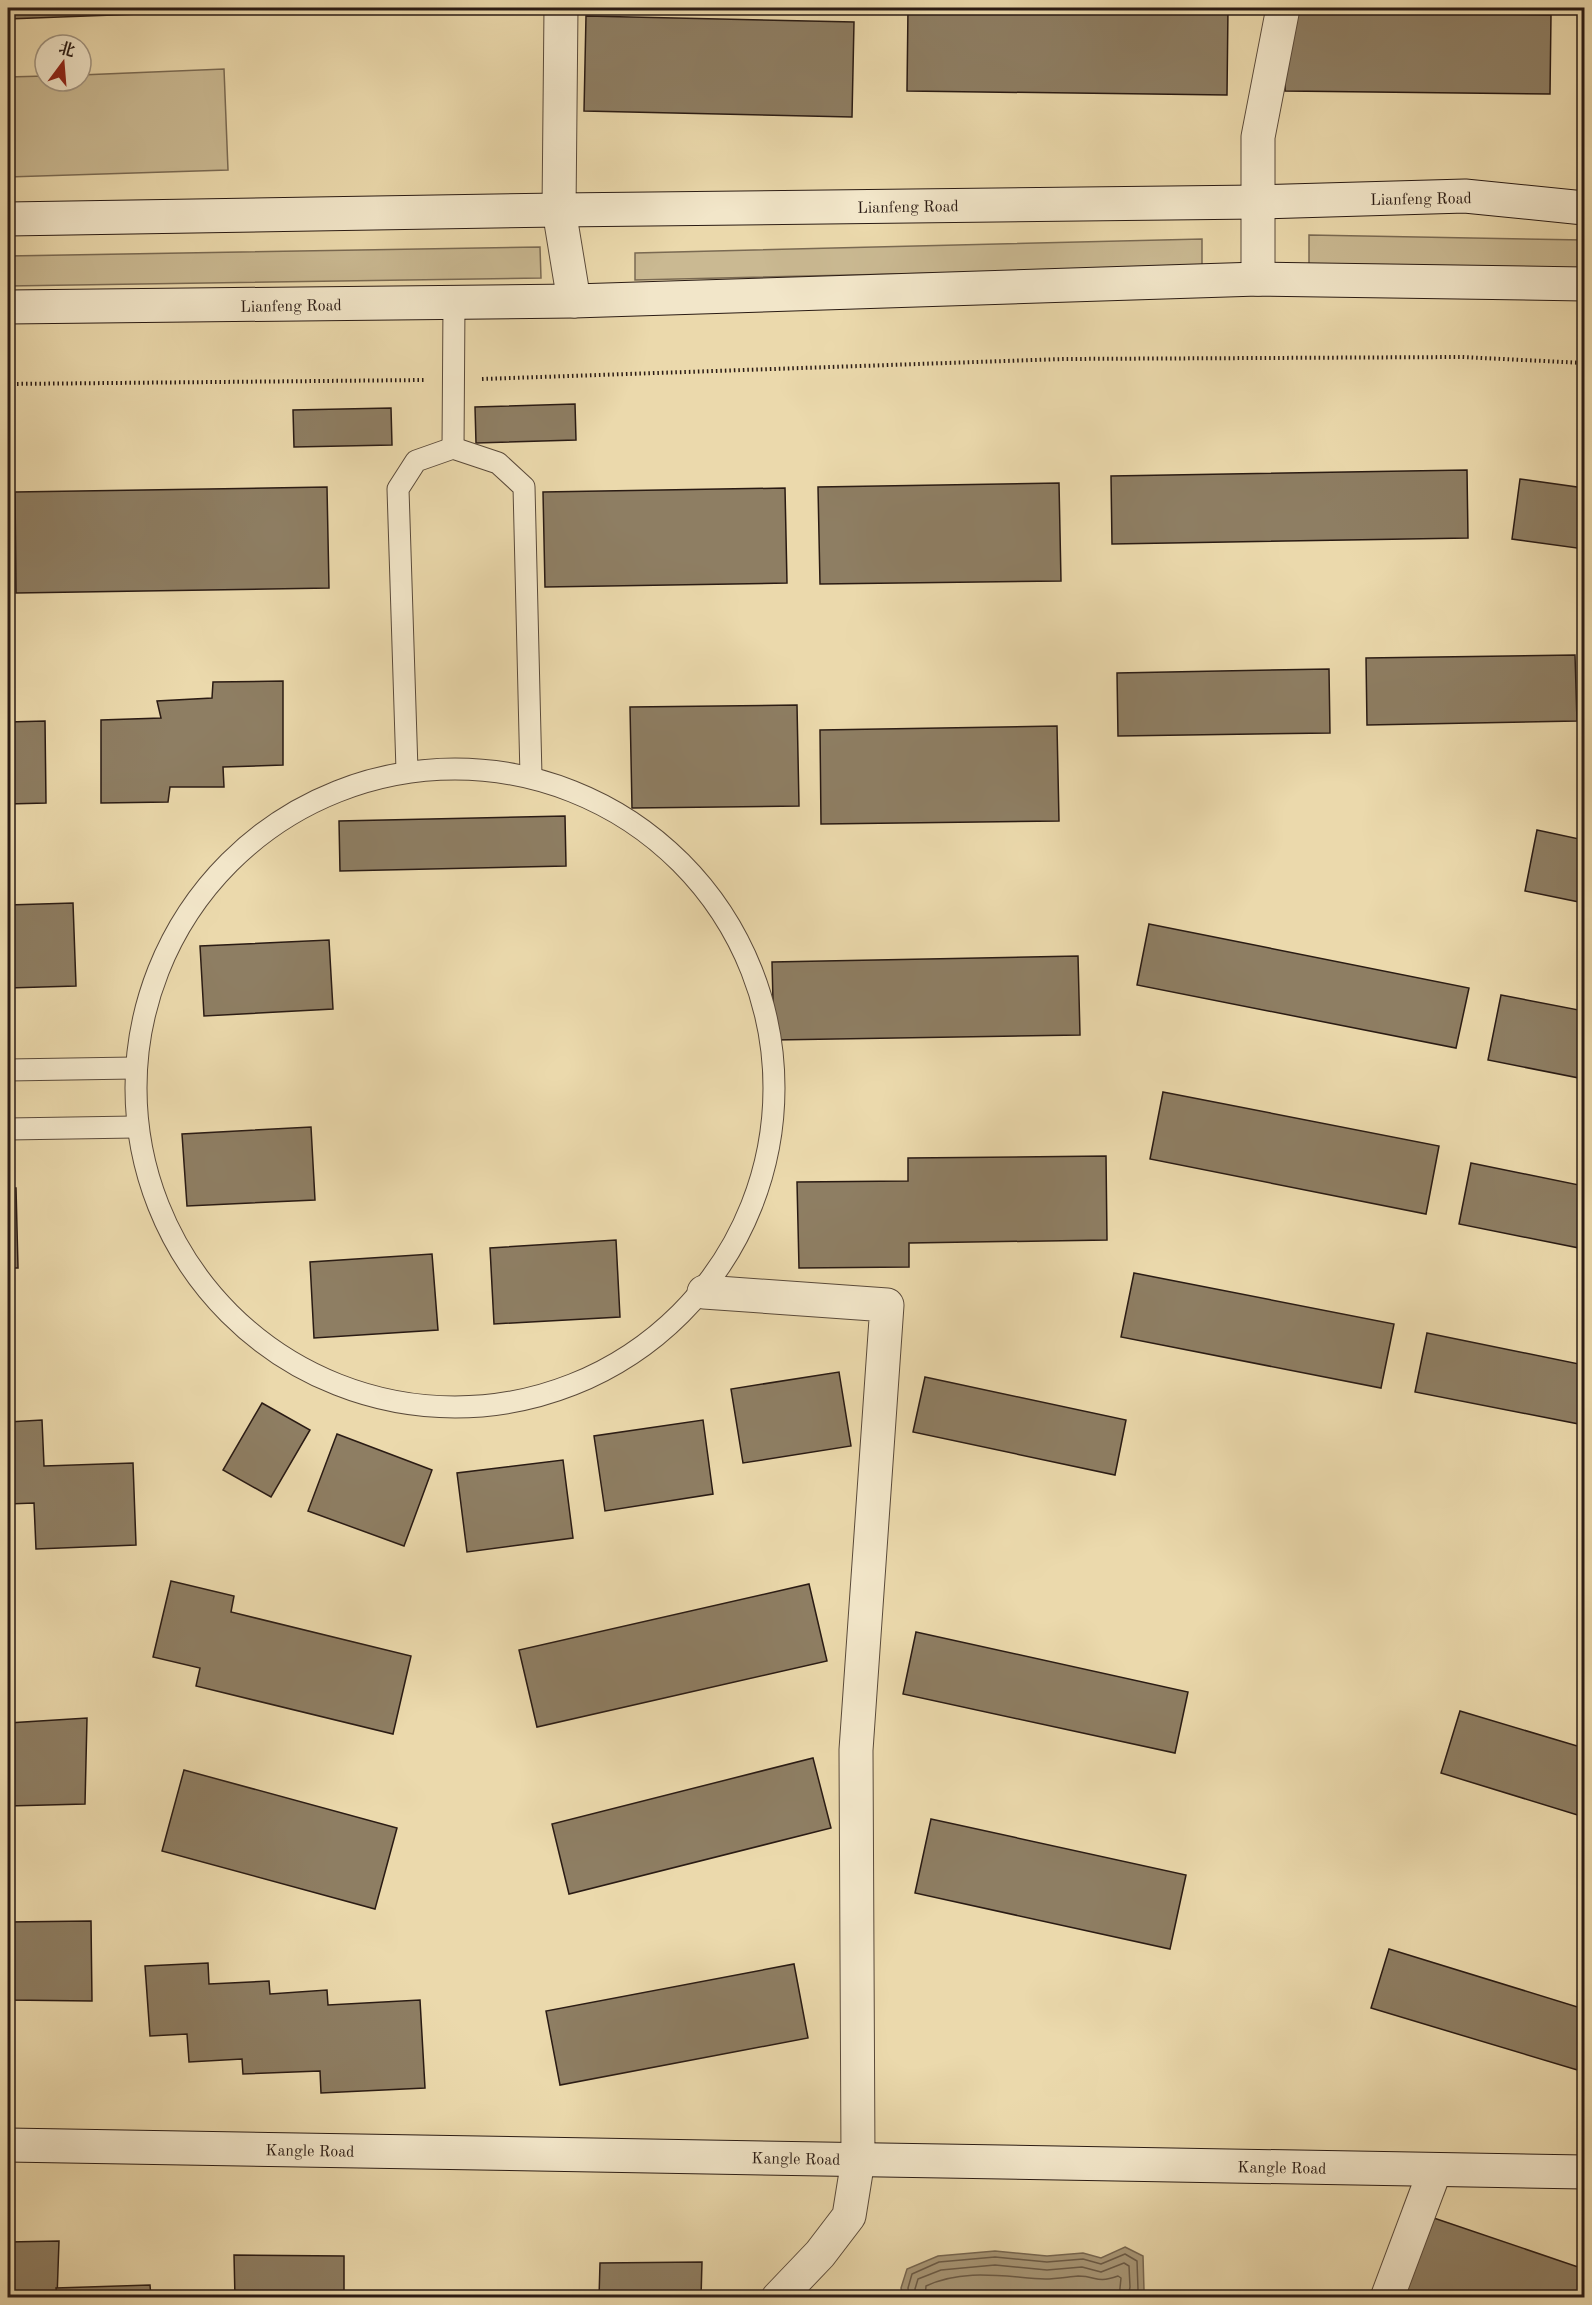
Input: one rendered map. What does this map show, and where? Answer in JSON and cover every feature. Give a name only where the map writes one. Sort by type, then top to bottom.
[{"type":"street","points":[[561,8],[559,210],[574,301]]},
{"type":"street","points":[[1258,279],[1258,137],[1283,8]]},
{"type":"street","name":"Lianfeng Road","points":[[8,219],[1257,202],[1465,196],[1584,208]]},
{"type":"street","name":"Lianfeng Road","points":[[8,307],[574,301],[1258,279],[1584,284]]},
{"type":"street","points":[[704,1292],[887,1305],[856,1750],[858,2160],[849,2216],[820,2254],[778,2298]]},
{"type":"street","name":"Kangle Road","points":[[8,2145],[1584,2172]]},
{"type":"street","points":[[1387,2298],[1435,2170]]},
{"type":"lane","points":[[453,448],[454,303]]},
{"type":"lane","points":[[407,770],[398,489],[416,461],[453,448],[498,463],[524,487],[531,776]]},
{"type":"lane","points":[[469,767],[531,776],[630,819],[710,892],[761,987],[777,1093],[758,1198],[704,1292],[624,1362],[525,1401],[418,1407],[407,1404],[316,1377],[229,1316],[166,1229],[135,1127],[134,1068],[159,963],[217,871],[303,804],[407,770],[469,767]]},
{"type":"lane","points":[[8,1070],[134,1068]]},
{"type":"lane","points":[[8,1129],[135,1127]]},
{"type":"path","points":[[8,384],[454,380],[1063,359],[1462,357],[1584,363]]},
{"type":"shaded area","points":[[224,69],[228,170],[8,177],[8,77],[33,76],[33,93],[93,93],[93,74]]},
{"type":"shaded area","points":[[1309,235],[1584,240],[1584,269],[1309,264]]},
{"type":"shaded area","points":[[1202,239],[1202,267],[635,280],[635,253]]},
{"type":"shaded area","points":[[540,247],[541,278],[8,286],[8,256]]},
{"type":"water","points":[[1125,2247],[1143,2256],[1144,2290],[1140,2297],[903,2297],[901,2288],[907,2269],[938,2256],[995,2251],[1047,2256],[1083,2253],[1101,2258]]},
{"type":"building","points":[[8,8],[219,8],[219,11],[8,19]]},
{"type":"building","points":[[908,8],[1228,8],[1227,95],[907,91]]},
{"type":"building","points":[[1286,11],[1551,15],[1550,94],[1285,91]]},
{"type":"building","points":[[586,16],[854,22],[852,117],[584,111]]},
{"type":"building","points":[[575,404],[576,440],[476,443],[475,407]]},
{"type":"building","points":[[391,408],[392,445],[294,447],[293,410]]},
{"type":"building","points":[[1467,470],[1468,538],[1112,544],[1111,476]]},
{"type":"building","points":[[1520,479],[1584,488],[1584,549],[1512,539]]},
{"type":"building","points":[[1059,483],[1061,581],[820,584],[818,487]]},
{"type":"building","points":[[327,487],[329,588],[16,593],[15,492]]},
{"type":"building","points":[[785,488],[787,583],[545,587],[543,492]]},
{"type":"building","points":[[1575,655],[1577,721],[1367,725],[1366,658]]},
{"type":"building","points":[[1329,669],[1330,733],[1118,736],[1117,673]]},
{"type":"building","points":[[283,681],[283,765],[223,767],[224,787],[170,787],[168,802],[101,803],[101,720],[161,718],[157,701],[212,698],[213,682]]},
{"type":"building","points":[[797,705],[799,806],[632,808],[630,707]]},
{"type":"building","points":[[45,721],[46,803],[8,804],[8,722]]},
{"type":"building","points":[[1057,726],[1059,821],[821,824],[820,730]]},
{"type":"building","points":[[565,816],[566,866],[340,871],[339,821]]},
{"type":"building","points":[[1537,830],[1584,840],[1584,903],[1525,891]]},
{"type":"building","points":[[73,903],[76,986],[8,988],[8,905]]},
{"type":"building","points":[[1149,924],[1469,988],[1456,1048],[1137,985]]},
{"type":"building","points":[[329,940],[333,1009],[204,1016],[200,946]]},
{"type":"building","points":[[1078,956],[1080,1035],[774,1040],[772,962]]},
{"type":"building","points":[[1501,995],[1584,1011],[1584,1079],[1488,1060]]},
{"type":"building","points":[[1163,1092],[1439,1146],[1426,1214],[1150,1159]]},
{"type":"building","points":[[311,1127],[315,1200],[187,1206],[182,1134]]},
{"type":"building","points":[[1106,1156],[1107,1240],[909,1243],[909,1267],[799,1268],[797,1182],[908,1181],[908,1158]]},
{"type":"building","points":[[1471,1163],[1584,1186],[1584,1249],[1459,1224]]},
{"type":"building","points":[[8,1188],[16,1188],[18,1268],[8,1268]]},
{"type":"building","points":[[616,1240],[620,1317],[494,1324],[490,1248]]},
{"type":"building","points":[[432,1254],[438,1330],[314,1338],[310,1262]]},
{"type":"building","points":[[1134,1273],[1394,1324],[1381,1388],[1121,1337]]},
{"type":"building","points":[[1427,1333],[1584,1365],[1584,1425],[1415,1392]]},
{"type":"building","points":[[839,1372],[851,1446],[743,1463],[731,1389]]},
{"type":"building","points":[[925,1377],[1126,1420],[1115,1475],[913,1432]]},
{"type":"building","points":[[262,1403],[310,1430],[271,1497],[223,1470]]},
{"type":"building","points":[[42,1420],[44,1466],[133,1463],[136,1545],[36,1549],[34,1503],[8,1504],[8,1422]]},
{"type":"building","points":[[703,1420],[713,1494],[605,1511],[594,1436]]},
{"type":"building","points":[[337,1434],[432,1470],[404,1546],[308,1511]]},
{"type":"building","points":[[563,1460],[573,1538],[467,1552],[457,1473]]},
{"type":"building","points":[[171,1581],[234,1596],[231,1612],[411,1656],[393,1734],[196,1686],[200,1668],[153,1657]]},
{"type":"building","points":[[809,1584],[827,1661],[537,1727],[519,1650]]},
{"type":"building","points":[[916,1632],[1188,1692],[1175,1753],[903,1694]]},
{"type":"building","points":[[1460,1711],[1584,1748],[1584,1817],[1441,1773]]},
{"type":"building","points":[[87,1718],[85,1804],[8,1806],[8,1723]]},
{"type":"building","points":[[813,1758],[831,1828],[569,1894],[552,1824]]},
{"type":"building","points":[[184,1770],[397,1828],[375,1909],[162,1851]]},
{"type":"building","points":[[931,1819],[1186,1875],[1170,1949],[915,1893]]},
{"type":"building","points":[[91,1921],[92,2001],[8,2000],[8,1922]]},
{"type":"building","points":[[1389,1949],[1584,2009],[1584,2072],[1371,2008]]},
{"type":"building","points":[[208,1963],[209,1984],[269,1981],[270,1994],[327,1990],[328,2005],[420,2000],[425,2088],[321,2093],[320,2071],[243,2074],[242,2059],[189,2062],[187,2034],[150,2036],[145,1966]]},
{"type":"building","points":[[794,1964],[808,2038],[560,2085],[546,2011]]},
{"type":"building","points":[[1422,2214],[1584,2269],[1584,2298],[1408,2298],[1395,2293]]},
{"type":"building","points":[[59,2241],[57,2298],[8,2298],[8,2242]]},
{"type":"building","points":[[234,2255],[344,2256],[344,2298],[235,2298]]},
{"type":"building","points":[[702,2262],[701,2298],[599,2298],[600,2263]]},
{"type":"building","points":[[150,2285],[151,2298],[57,2298],[56,2288]]}]
